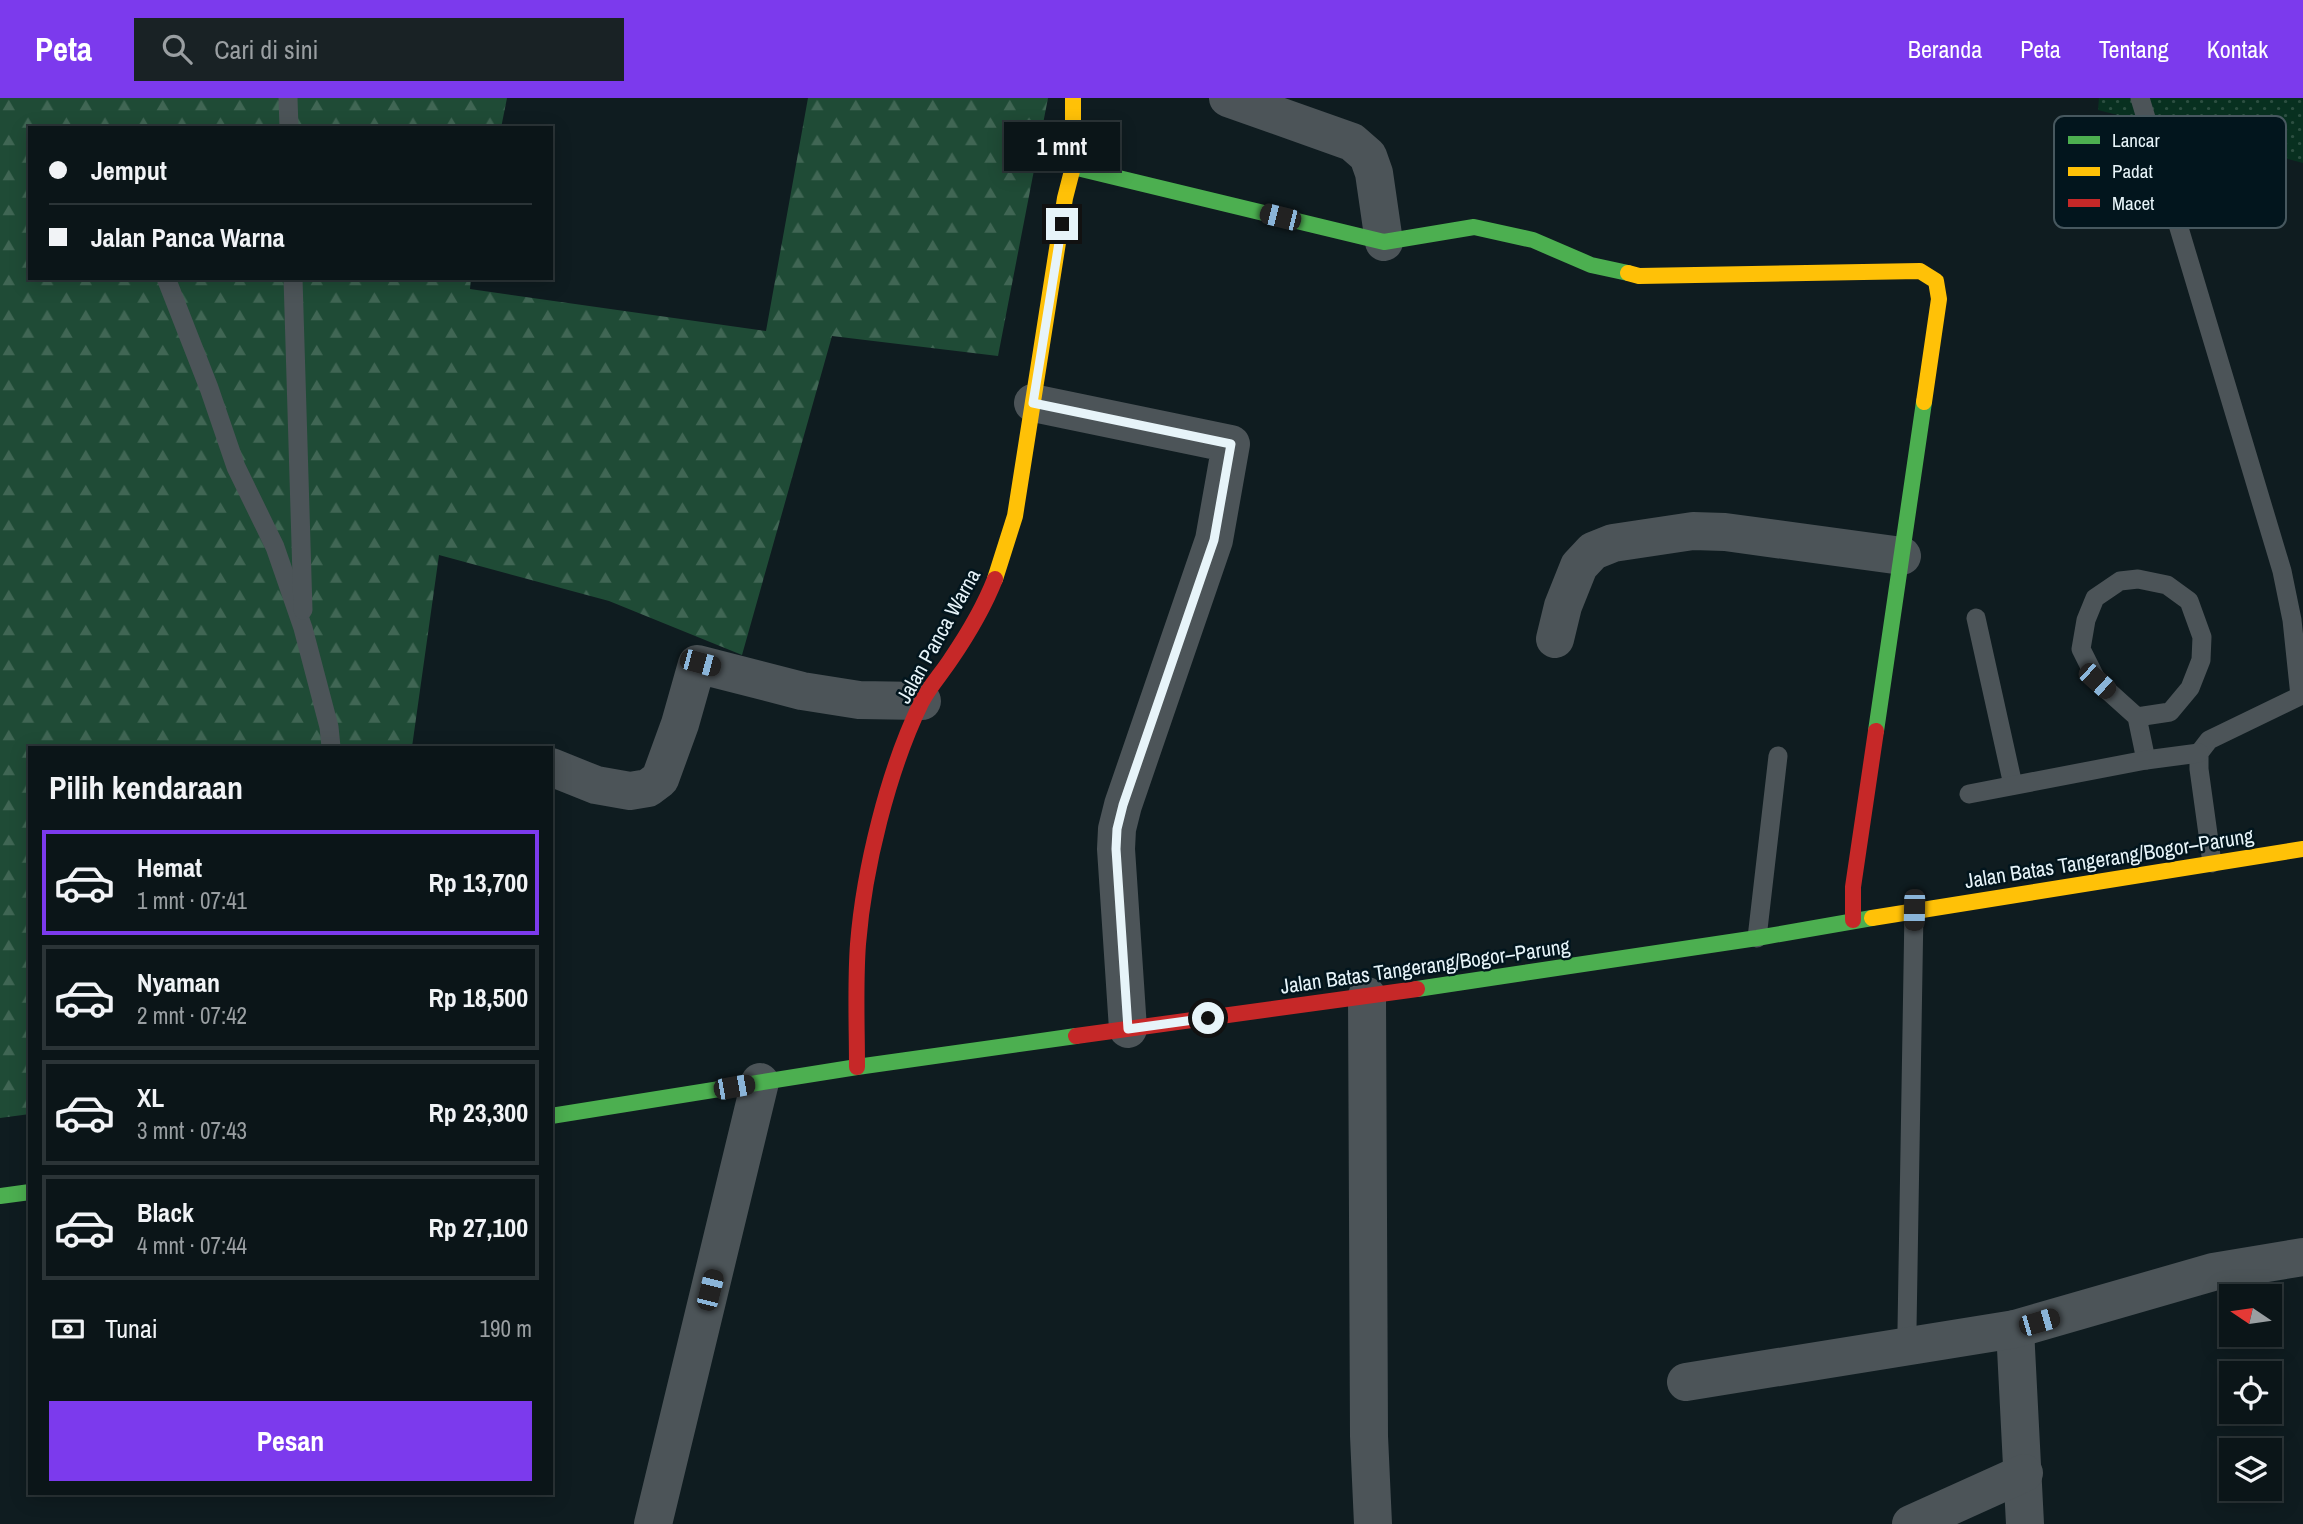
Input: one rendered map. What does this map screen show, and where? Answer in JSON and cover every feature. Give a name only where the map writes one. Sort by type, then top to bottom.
[{"type":"street","name":"Jalan Panca Warna","points":[[857,1067],[858,946],[863,905],[881,818],[900,756],[922,701],[954,655],[988,597],[1002,562],[1015,516],[1063,212],[1073,166],[1073,98]]},
{"type":"street","points":[[1228,98],[1352,142],[1368,156],[1374,173],[1384,242]]},
{"type":"street","points":[[1073,166],[1384,242],[1474,227],[1533,240],[1591,265],[1639,276],[1920,271],[1930,275],[1939,289],[1940,299],[1853,887],[1853,920]]},
{"type":"street","points":[[1033,403],[1231,444],[1214,540],[1117,829],[1128,1029]]},
{"type":"street","points":[[1555,639],[1563,606],[1579,566],[1593,551],[1613,543],[1693,531],[1902,556]]},
{"type":"street","points":[[553,768],[596,785],[630,791],[648,788],[660,779],[680,724],[697,664],[825,695],[859,700],[922,701]]},
{"type":"street","name":"Jalan Batas Tangerang/Bogor–Parung","points":[[553,1116],[857,1067],[1757,938],[1914,910],[2303,849]]},
{"type":"street","points":[[1367,996],[1369,1436],[1373,1524]]},
{"type":"street","points":[[653,1524],[760,1082]]},
{"type":"street","points":[[0,1196],[28,1192]]},
{"type":"street","points":[[1686,1382],[2015,1329],[2213,1272],[2303,1257]]},
{"type":"street","points":[[2015,1329],[2025,1524]]},
{"type":"street","points":[[1911,1524],[2024,1473]]},
{"type":"lane","points":[[288,98],[289,126]]},
{"type":"lane","points":[[2140,98],[2145,116]]},
{"type":"lane","points":[[2179,228],[2282,571],[2292,620],[2301,696],[2210,740],[2199,753],[2212,863]]},
{"type":"lane","points":[[167,280],[209,388],[236,467],[275,547],[303,628],[331,746]]},
{"type":"lane","points":[[293,280],[303,628]]},
{"type":"lane","points":[[2137,717],[2170,712],[2190,688],[2202,660],[2202,637],[2189,601],[2167,585],[2138,579],[2120,581],[2095,598],[2086,620],[2081,649],[2097,681],[2137,717],[2146,760]]},
{"type":"lane","points":[[1976,618],[2013,785]]},
{"type":"lane","points":[[1969,794],[2146,760],[2199,753]]},
{"type":"lane","points":[[1757,938],[1779,756]]},
{"type":"lane","points":[[1909,1347],[1907,1329],[1914,910]]},
{"type":"green space","points":[[0,98],[507,98],[501,126],[28,126],[28,280],[471,280],[470,289],[766,331],[808,98],[1048,98],[998,356],[832,336],[742,655],[609,601],[439,555],[412,746],[28,746],[28,1114],[0,1118]]},
{"type":"green space","points":[[2099,98],[2303,98],[2303,163],[2286,159],[2286,116],[2121,116],[2098,110]]},
{"type":"traffic: fast","points":[[1073,167],[1384,242],[1474,227],[1533,240],[1591,265],[1628,273]]},
{"type":"traffic: fast","points":[[1876,731],[1924,402]]},
{"type":"traffic: fast","points":[[1417,989],[1872,918]]},
{"type":"traffic: fast","points":[[553,1116],[857,1067],[1076,1036]]},
{"type":"traffic: fast","points":[[0,1196],[28,1192]]},
{"type":"traffic: slow","points":[[995,579],[1015,516],[1065,198],[1073,167],[1073,98]]},
{"type":"traffic: slow","points":[[1628,273],[1639,276],[1920,271],[1936,281],[1939,299],[1924,402]]},
{"type":"traffic: slow","points":[[1872,918],[2303,849]]},
{"type":"traffic: jam","points":[[857,1067],[857,975],[861,915],[872,853],[888,789],[921,703],[969,630],[995,579]]},
{"type":"traffic: jam","points":[[1853,920],[1853,887],[1876,731]]},
{"type":"traffic: jam","points":[[1076,1036],[1417,989]]},
{"type":"route","points":[[1062,224],[1033,403],[1231,444],[1214,540],[1123,805],[1117,829],[1116,849],[1128,1029],[1208,1018]]}]
